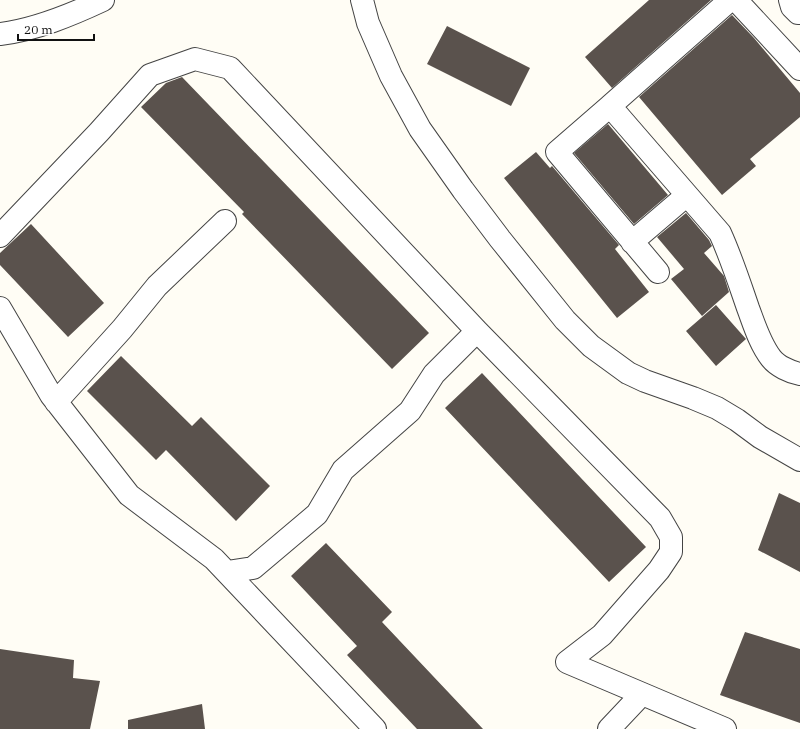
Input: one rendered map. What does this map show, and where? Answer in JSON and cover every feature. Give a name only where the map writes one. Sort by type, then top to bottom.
[{"type":"lane","points":[[0,34],[12,33],[58,20],[102,0]]},
{"type":"lane","points":[[362,0],[368,22],[391,76],[420,129],[500,239],[565,320],[590,346],[628,373],[646,382],[717,408],[737,420],[760,437],[800,460]]},
{"type":"lane","points":[[658,272],[557,152],[730,0]]},
{"type":"lane","points":[[736,0],[800,69]]},
{"type":"lane","points":[[790,0],[792,7],[800,13]]},
{"type":"lane","points":[[0,236],[99,132],[150,75],[196,59],[230,68],[477,331],[660,518],[671,537],[671,552],[659,570],[602,635],[567,662],[726,729]]},
{"type":"lane","points":[[610,106],[720,233],[727,248],[754,325],[768,354],[782,368],[800,374]]},
{"type":"lane","points":[[632,242],[687,195]]},
{"type":"lane","points":[[56,402],[122,329],[156,286],[225,221]]},
{"type":"lane","points":[[0,308],[51,396],[129,495],[214,559],[375,729]]},
{"type":"lane","points":[[227,572],[253,568],[317,514],[343,470],[410,412],[434,374],[477,331]]},
{"type":"lane","points":[[609,729],[642,694]]},
{"type":"building","points":[[649,0],[711,0],[612,88],[585,57]]},
{"type":"building","points":[[732,15],[754,38],[800,93],[800,117],[750,159],[756,166],[722,195],[639,97]]},
{"type":"building","points":[[447,26],[530,68],[511,106],[427,64]]},
{"type":"building","points":[[182,77],[429,333],[392,369],[242,214],[244,212],[141,107],[166,83]]},
{"type":"building","points":[[608,124],[668,195],[634,224],[574,153]]},
{"type":"building","points":[[536,152],[550,168],[552,166],[619,245],[615,249],[649,292],[617,318],[504,178]]},
{"type":"building","points":[[686,213],[709,240],[712,246],[704,253],[724,276],[729,292],[702,316],[671,279],[684,269],[657,237]]},
{"type":"building","points":[[31,224],[104,303],[68,337],[0,265],[0,253]]},
{"type":"building","points":[[716,305],[746,339],[716,366],[686,331]]},
{"type":"building","points":[[121,356],[192,426],[201,417],[270,486],[236,521],[166,450],[156,460],[87,391]]},
{"type":"building","points":[[482,373],[646,547],[609,582],[445,408]]},
{"type":"building","points":[[779,493],[800,503],[800,572],[758,550]]},
{"type":"building","points":[[326,543],[392,612],[382,622],[483,729],[417,729],[347,655],[357,646],[291,576]]},
{"type":"building","points":[[745,632],[800,649],[800,723],[720,695]]},
{"type":"building","points":[[0,649],[74,660],[73,678],[100,681],[90,729],[0,729]]},
{"type":"building","points":[[202,704],[205,729],[128,729],[128,720]]}]
